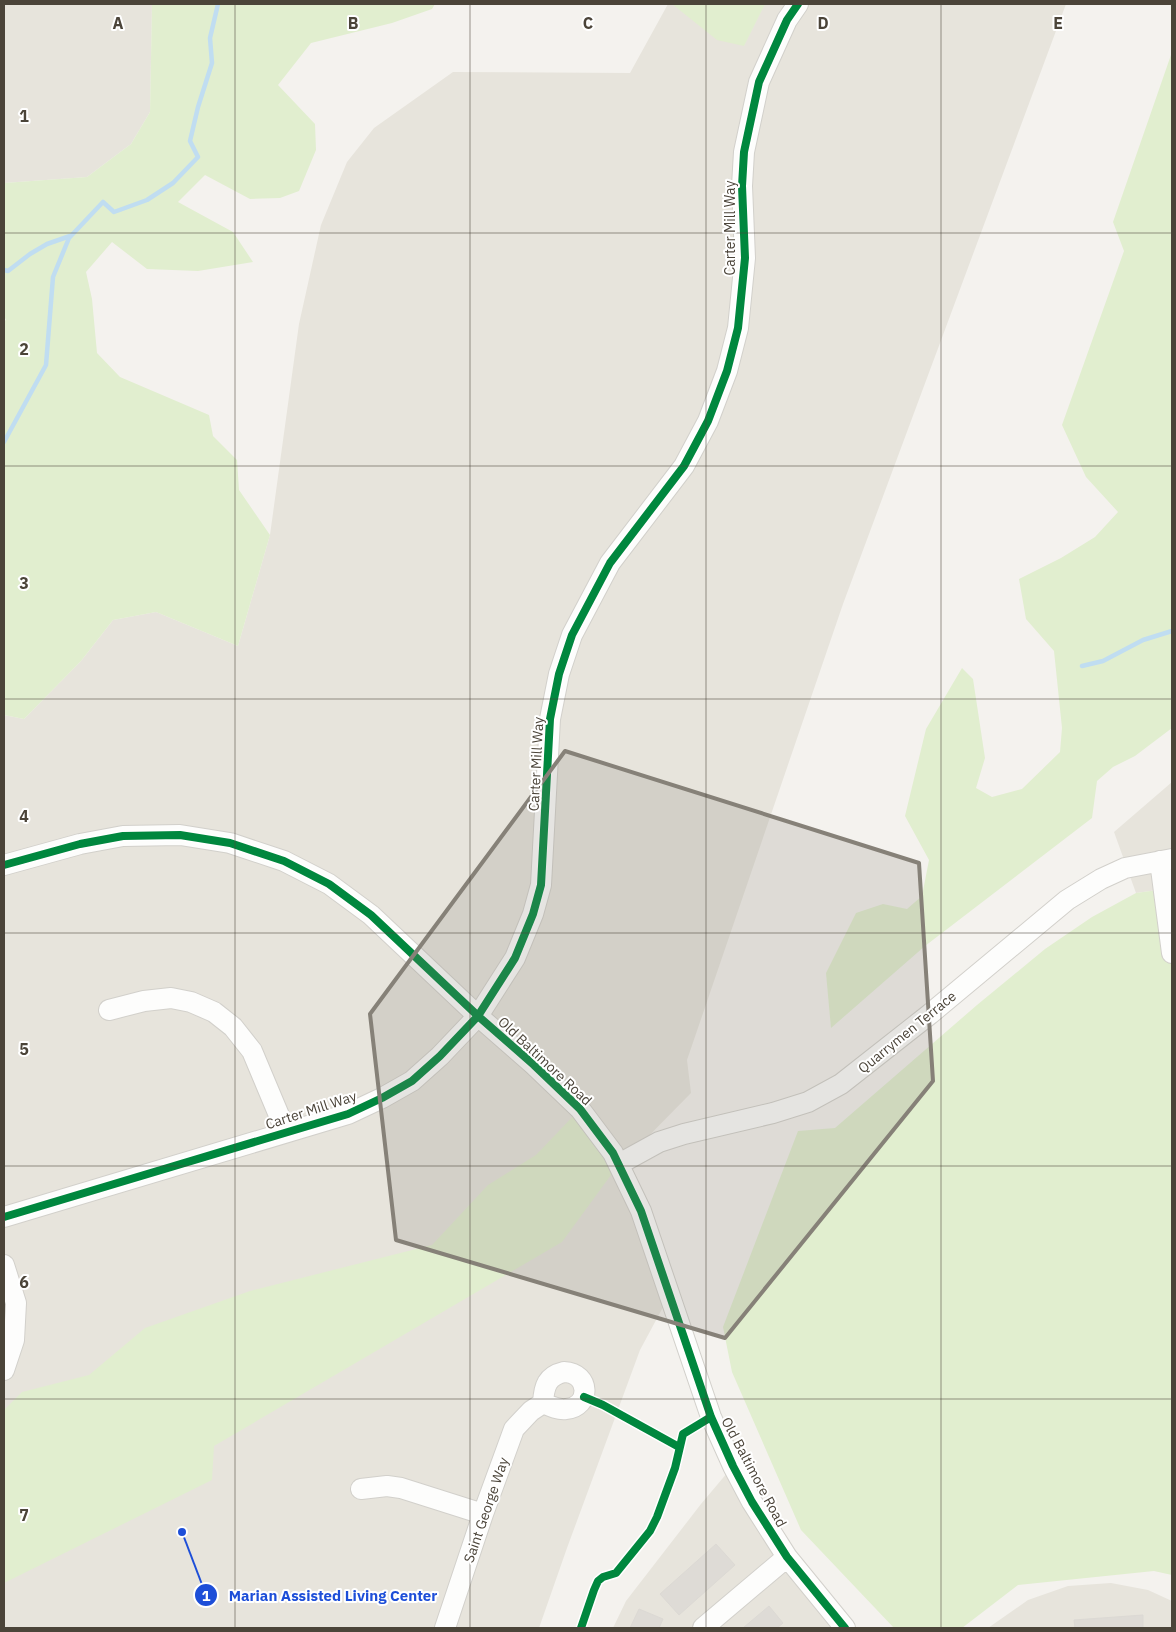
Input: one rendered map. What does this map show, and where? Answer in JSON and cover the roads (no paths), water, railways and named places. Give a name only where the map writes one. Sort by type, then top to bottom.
[{"type":"street","name":"Carter Mill Way","points":[[4,1217],[348,1114],[412,1081],[440,1056],[478,1016],[515,958],[533,914],[541,884],[550,719],[559,674],[572,635],[610,563],[684,466],[708,420],[727,371],[738,328],[745,258],[742,186],[744,152],[759,82],[787,20],[798,4]]},
{"type":"street","name":"Old Baltimore Road","points":[[4,865],[80,844],[123,836],[180,835],[230,843],[284,860],[329,884],[372,915],[478,1016],[534,1065],[580,1109],[614,1153],[641,1211],[717,1432],[752,1502],[787,1557],[845,1628]]},
{"type":"street","points":[[1166,860],[1172,946]]},
{"type":"street","name":"Quarrymen Terrace","points":[[619,1164],[659,1142],[684,1134],[791,1108],[808,1102],[841,1084],[930,1014],[1067,900],[1100,878],[1125,868],[1166,860]]},
{"type":"street","points":[[109,1010],[144,1001],[171,998],[192,1002],[214,1012],[232,1027],[252,1051],[286,1132]]},
{"type":"street","points":[[4,1265],[16,1303],[14,1340],[4,1370]]},
{"type":"street","name":"Saint George Way","points":[[445,1628],[514,1429],[531,1411],[543,1403]]},
{"type":"street","points":[[361,1489],[387,1486],[401,1488],[483,1514]]},
{"type":"street","points":[[703,1628],[787,1557]]},
{"type":"waterway","points":[[4,442],[46,365],[53,277],[69,238],[103,202],[114,212],[147,200],[173,183],[198,157],[190,141],[198,107],[212,63],[210,38],[218,4]]},
{"type":"waterway","points":[[4,270],[8,271],[47,244],[70,236]]},
{"type":"waterway","points":[[1082,666],[1103,661],[1143,640],[1172,631]]},
{"type":"place","name":"Marian Assisted Living Center","points":[[182,1532]]}]
